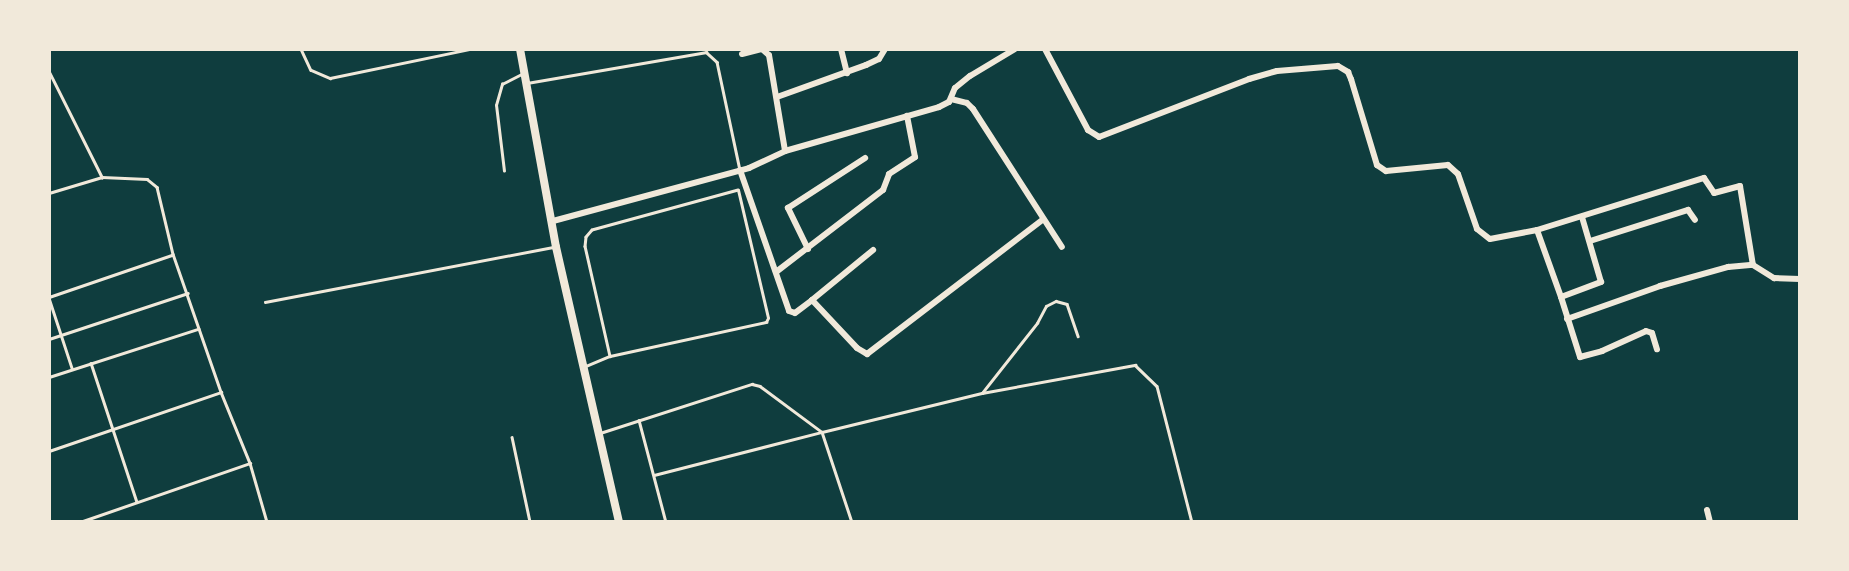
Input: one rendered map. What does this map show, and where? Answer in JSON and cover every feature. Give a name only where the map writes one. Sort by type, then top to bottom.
[{"type":"main road","points":[[520,49],[556,247],[619,522]]},
{"type":"street","points":[[841,49],[848,73]]},
{"type":"street","points":[[777,97],[848,73],[878,59],[885,49]]},
{"type":"street","points":[[553,221],[740,170],[785,151],[939,107],[951,99],[955,88],[970,76],[1015,49]]},
{"type":"street","points":[[1045,49],[1088,130],[1099,138],[1249,79],[1277,71],[1338,66],[1348,72],[1351,79],[1377,165],[1386,171],[1448,164],[1458,174],[1482,235],[1498,239],[1583,217],[1704,178],[1713,193],[1740,186],[1753,265]]},
{"type":"street","points":[[742,54],[766,51],[777,97],[785,151]]},
{"type":"street","points":[[951,99],[967,103],[973,109],[1042,220],[1062,247]]},
{"type":"street","points":[[776,272],[883,190],[889,174],[915,157],[907,116]]},
{"type":"street","points":[[808,249],[788,208],[865,158]]},
{"type":"street","points":[[740,170],[789,311],[795,313],[873,250]]},
{"type":"street","points":[[1590,241],[1688,210],[1695,220]]},
{"type":"street","points":[[1562,297],[1601,282],[1583,217]]},
{"type":"street","points":[[812,300],[857,348],[871,353],[1042,220]]},
{"type":"street","points":[[1537,230],[1562,297],[1580,357],[1602,351],[1646,331],[1652,333],[1657,349]]},
{"type":"street","points":[[1567,319],[1660,286],[1728,267],[1753,265],[1774,278],[1800,279]]},
{"type":"street","points":[[1707,510],[1710,522]]},
{"type":"lane","points":[[301,49],[311,69],[330,78],[470,49]]},
{"type":"lane","points":[[711,49],[717,62],[740,170]]},
{"type":"lane","points":[[527,83],[706,52],[713,55]]},
{"type":"lane","points":[[49,71],[102,177]]},
{"type":"lane","points":[[504,171],[496,105],[502,84],[525,73]]},
{"type":"lane","points":[[49,193],[102,177],[152,181],[157,187],[173,254],[221,392],[250,463],[267,522]]},
{"type":"lane","points":[[583,366],[610,356],[766,322],[768,318],[738,190],[592,230],[586,237],[585,246],[610,356]]},
{"type":"lane","points":[[265,302],[556,247]]},
{"type":"lane","points":[[72,369],[49,298],[173,254]]},
{"type":"lane","points":[[49,339],[188,293]]},
{"type":"lane","points":[[982,393],[1037,323],[1046,306],[1056,301],[1067,304],[1078,336]]},
{"type":"lane","points":[[49,377],[198,329]]},
{"type":"lane","points":[[91,363],[137,502]]},
{"type":"lane","points":[[654,475],[982,393],[1135,365],[1157,386],[1192,522]]},
{"type":"lane","points":[[600,433],[752,384],[760,386],[822,432],[852,522]]},
{"type":"lane","points":[[49,451],[221,392]]},
{"type":"lane","points":[[639,420],[666,522]]},
{"type":"lane","points":[[512,437],[530,522]]},
{"type":"lane","points":[[80,522],[250,463]]}]
